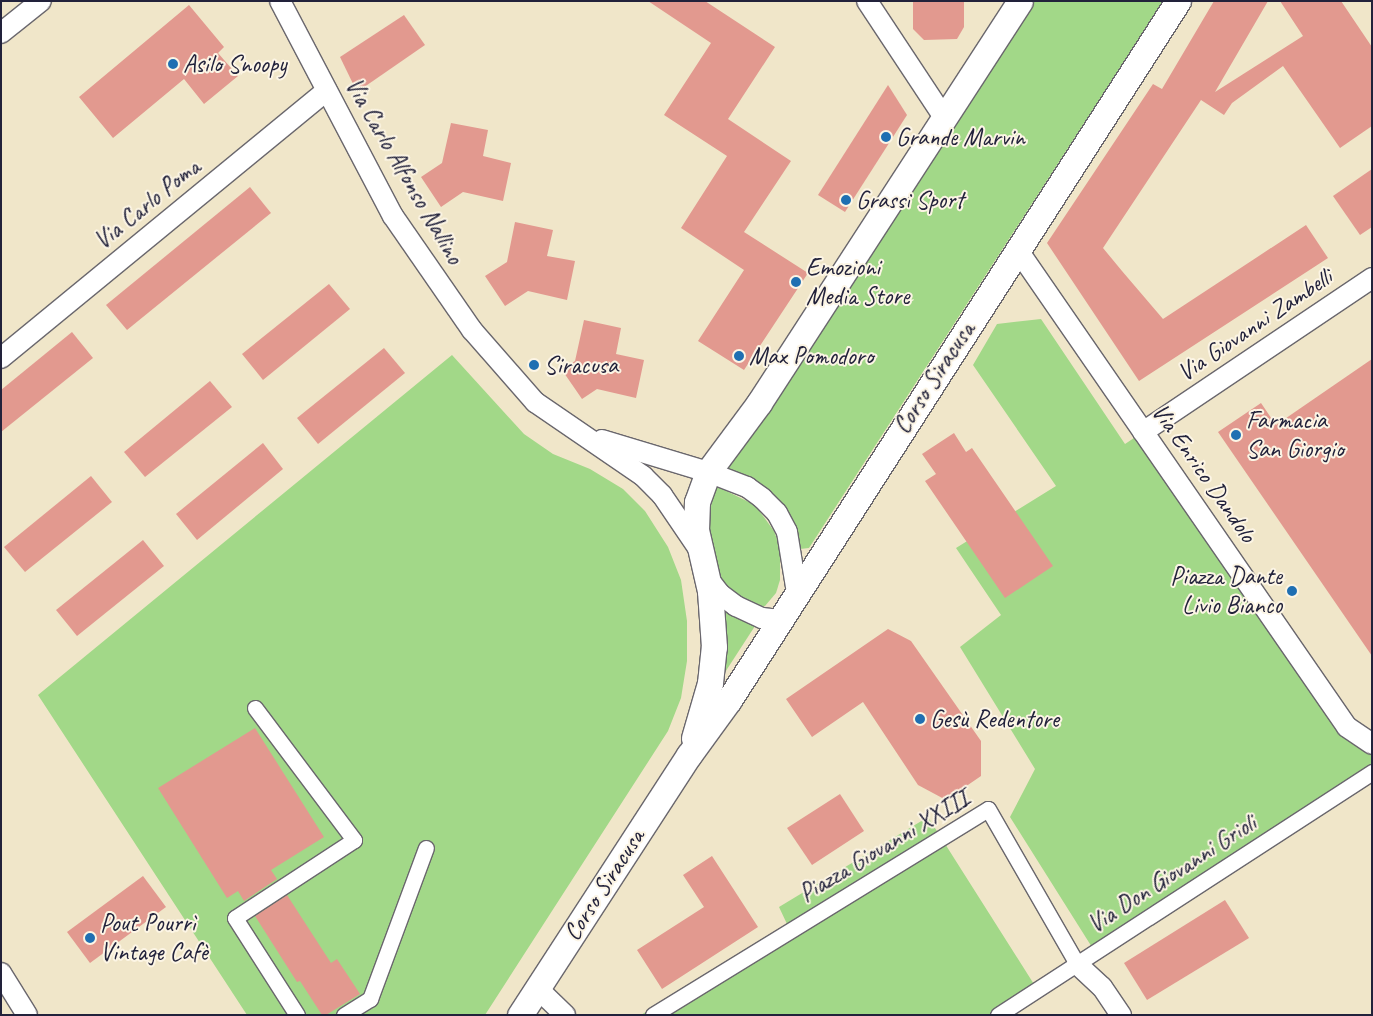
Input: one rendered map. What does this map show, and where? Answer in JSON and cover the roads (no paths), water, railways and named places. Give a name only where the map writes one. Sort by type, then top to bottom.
[{"type":"street","points":[[1,33],[41,1]]},
{"type":"street","name":"Via Carlo Alfonso Nallino","points":[[280,1],[393,216],[472,330],[535,402],[587,435],[643,476],[662,495],[698,548]]},
{"type":"street","points":[[867,1],[945,119]]},
{"type":"street","name":"Corso Siracusa","points":[[689,755],[710,684],[714,646],[706,576],[698,548],[697,502],[708,472],[759,403],[1020,1]]},
{"type":"street","name":"Corso Siracusa","points":[[520,1015],[689,755],[730,700],[1017,249],[1178,1]]},
{"type":"street","name":"Via Carlo Poma","points":[[1,358],[326,91]]},
{"type":"street","name":"Via Enrico Dandolo","points":[[1017,249],[1347,727],[1372,744]]},
{"type":"street","name":"Via Giovanni Zambelli","points":[[1144,432],[1372,278]]},
{"type":"street","name":"Via Carlo Alfonso Nallino","points":[[587,435],[747,486],[777,513],[787,532],[797,593]]},
{"type":"street","points":[[706,576],[720,594],[736,606],[762,618],[780,620]]},
{"type":"street","points":[[255,708],[354,840],[236,918],[297,1015]]},
{"type":"street","name":"Via Don Giovanni Grioli","points":[[998,1015],[1372,772]]},
{"type":"street","name":"Piazza Giovanni XXIII","points":[[653,1015],[988,809],[1077,964]]},
{"type":"street","points":[[344,1015],[370,999],[426,848]]},
{"type":"street","points":[[1077,964],[1102,987],[1121,1015]]},
{"type":"street","points":[[1,973],[27,1015]]},
{"type":"street","points":[[537,988],[565,1015]]},
{"type":"place","name":"Asilo Snoopy","points":[[173,64]]},
{"type":"place","name":"Grande Marvin","points":[[886,137]]},
{"type":"place","name":"Grassi Sport","points":[[846,200]]},
{"type":"place","name":"Emozioni Media Store","points":[[796,282]]},
{"type":"place","name":"Max Pomodoro","points":[[739,356]]},
{"type":"place","name":"Siracusa","points":[[534,365]]},
{"type":"place","name":"Farmacia San Giorgio","points":[[1236,435]]},
{"type":"place","name":"Piazza Dante Livio Bianco","points":[[1292,591]]},
{"type":"place","name":"Gesù Redentore","points":[[920,719]]},
{"type":"place","name":"Pout Pourrì Vintage Cafè","points":[[90,938]]}]
